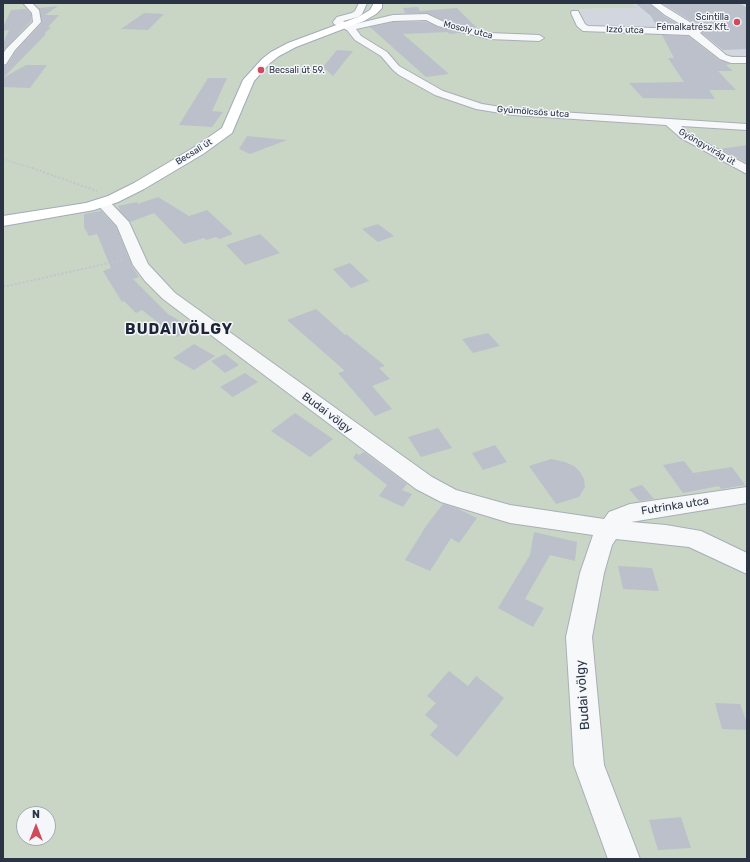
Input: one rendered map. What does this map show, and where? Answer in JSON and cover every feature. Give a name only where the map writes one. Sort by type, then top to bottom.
[{"type":"main road","name":"Becsali út","points":[[3,221],[74,210],[108,201],[139,186],[218,138],[231,124],[249,80],[260,66],[274,55],[292,45],[347,27],[373,12],[377,8],[378,3]]},
{"type":"street","points":[[3,62],[11,49],[37,22],[36,12],[27,3]]},
{"type":"street","points":[[347,27],[338,23],[338,20],[355,16],[359,12],[363,3]]},
{"type":"street","points":[[654,3],[716,44],[729,50],[747,53]]},
{"type":"street","name":"Izzó utca","points":[[575,13],[582,28],[690,32],[695,34],[723,57],[731,60],[747,60]]},
{"type":"street","name":"Mosoly utca","points":[[347,27],[393,18],[427,18],[441,24],[489,36],[539,38]]},
{"type":"street","name":"Gyümölcsös utca","points":[[347,27],[358,38],[384,54],[396,68],[403,73],[439,93],[480,107],[520,112],[747,127]]},
{"type":"street","name":"Gyöngyvirág út","points":[[669,122],[685,136],[747,170]]},
{"type":"street","name":"Budai völgy","points":[[108,201],[124,225],[138,257],[151,278],[169,296],[424,483],[449,496],[510,514],[610,529],[693,538],[747,564]]},
{"type":"street","name":"Futrinka utca","points":[[610,529],[617,518],[630,513],[747,495]]},
{"type":"street","name":"Budai völgy","points":[[610,529],[601,542],[579,637],[589,765],[624,859]]},
{"type":"path","points":[[3,159],[45,172],[94,190],[108,201]]},
{"type":"path","points":[[3,287],[138,257]]},
{"type":"shaded area","points":[[632,3],[747,3],[747,56],[728,54],[710,46],[587,27],[579,9],[637,8]]},
{"type":"green space","points":[[3,3],[632,3],[638,8],[579,9],[587,27],[693,31],[710,46],[728,54],[747,56],[747,859],[3,859]]},
{"type":"building","points":[[635,3],[649,3],[664,16],[683,27],[657,27],[651,16]]},
{"type":"building","points":[[662,3],[739,3],[747,8],[747,49],[723,50],[702,33],[702,28]]},
{"type":"building","points":[[58,6],[45,15],[59,15],[48,27],[51,27],[44,34],[46,34],[3,78],[3,66],[7,65],[16,51],[42,23],[39,8]]},
{"type":"building","points":[[418,7],[420,11],[457,8],[477,28],[444,21],[428,13],[405,13],[403,8]]},
{"type":"building","points":[[26,9],[31,14],[31,21],[3,51],[3,43],[9,30],[3,31],[3,27],[11,10]]},
{"type":"building","points":[[144,13],[164,14],[148,30],[121,29]]},
{"type":"building","points":[[393,22],[426,22],[460,33],[449,34],[448,32],[403,34],[449,74],[426,77],[370,27]]},
{"type":"building","points":[[662,35],[688,36],[719,60],[731,64],[726,65],[733,71],[718,71],[736,90],[709,90],[715,99],[643,98],[629,83],[684,82],[668,58],[674,58]]},
{"type":"building","points":[[337,50],[353,51],[333,76],[323,67]]},
{"type":"building","points":[[26,65],[47,65],[30,88],[3,87],[3,78]]},
{"type":"building","points":[[208,78],[227,78],[212,111],[223,112],[212,127],[179,125]]},
{"type":"building","points":[[247,136],[287,140],[250,154],[239,149]]},
{"type":"building","points":[[747,145],[747,163],[720,149]]},
{"type":"building","points":[[158,197],[189,216],[207,210],[233,234],[219,239],[216,237],[206,240],[204,238],[184,244],[154,213],[130,222],[118,209],[120,209],[118,206],[137,202],[138,204]]},
{"type":"building","points":[[101,211],[116,227],[132,266],[139,277],[133,279],[168,314],[193,328],[177,337],[142,310],[136,313],[124,301],[122,302],[103,271],[111,268],[97,234],[89,236],[84,227],[84,214]]},
{"type":"building","points":[[378,224],[394,236],[378,242],[362,229]]},
{"type":"building","points":[[260,234],[280,253],[245,265],[226,245]]},
{"type":"building","points":[[350,263],[369,281],[351,288],[333,269]]},
{"type":"building","points":[[316,309],[345,335],[346,334],[385,366],[379,368],[390,379],[372,386],[392,409],[375,416],[338,373],[345,371],[287,320]]},
{"type":"building","points":[[488,333],[500,346],[473,353],[462,339]]},
{"type":"building","points":[[194,344],[215,356],[194,370],[173,358]]},
{"type":"building","points":[[225,354],[239,365],[225,373],[211,361]]},
{"type":"building","points":[[245,373],[258,382],[233,397],[220,387]]},
{"type":"building","points":[[295,413],[333,439],[310,457],[271,431]]},
{"type":"building","points":[[438,428],[452,448],[421,457],[408,437]]},
{"type":"building","points":[[495,445],[507,462],[483,470],[472,453]]},
{"type":"building","points":[[364,452],[407,484],[402,490],[412,494],[403,507],[379,496],[387,485],[353,458],[356,453],[359,455]]},
{"type":"building","points":[[551,459],[565,462],[574,466],[580,472],[584,479],[585,487],[579,497],[556,504],[529,466]]},
{"type":"building","points":[[684,461],[693,473],[732,467],[745,485],[721,489],[719,486],[683,493],[663,465]]},
{"type":"building","points":[[642,485],[654,499],[639,501],[629,489]]},
{"type":"building","points":[[443,504],[456,508],[477,518],[459,543],[451,538],[430,571],[405,560],[426,526]]},
{"type":"building","points":[[534,532],[577,542],[575,561],[550,555],[525,599],[544,608],[533,627],[498,608],[530,555]]},
{"type":"building","points":[[618,566],[652,568],[659,591],[623,589]]},
{"type":"building","points":[[449,671],[468,686],[476,676],[504,698],[457,757],[430,735],[438,726],[425,715],[436,703],[427,696]]},
{"type":"building","points":[[715,703],[740,704],[747,723],[747,730],[722,729]]},
{"type":"building","points":[[681,817],[691,848],[658,850],[649,820]]},
{"type":"place","name":"Scintilla Fémalkatrész Kft.","points":[[737,22]]},
{"type":"place","name":"Becsali út 59.","points":[[261,70]]},
{"type":"district","name":"BUDAIVÖLGY","points":[[179,330]]}]
